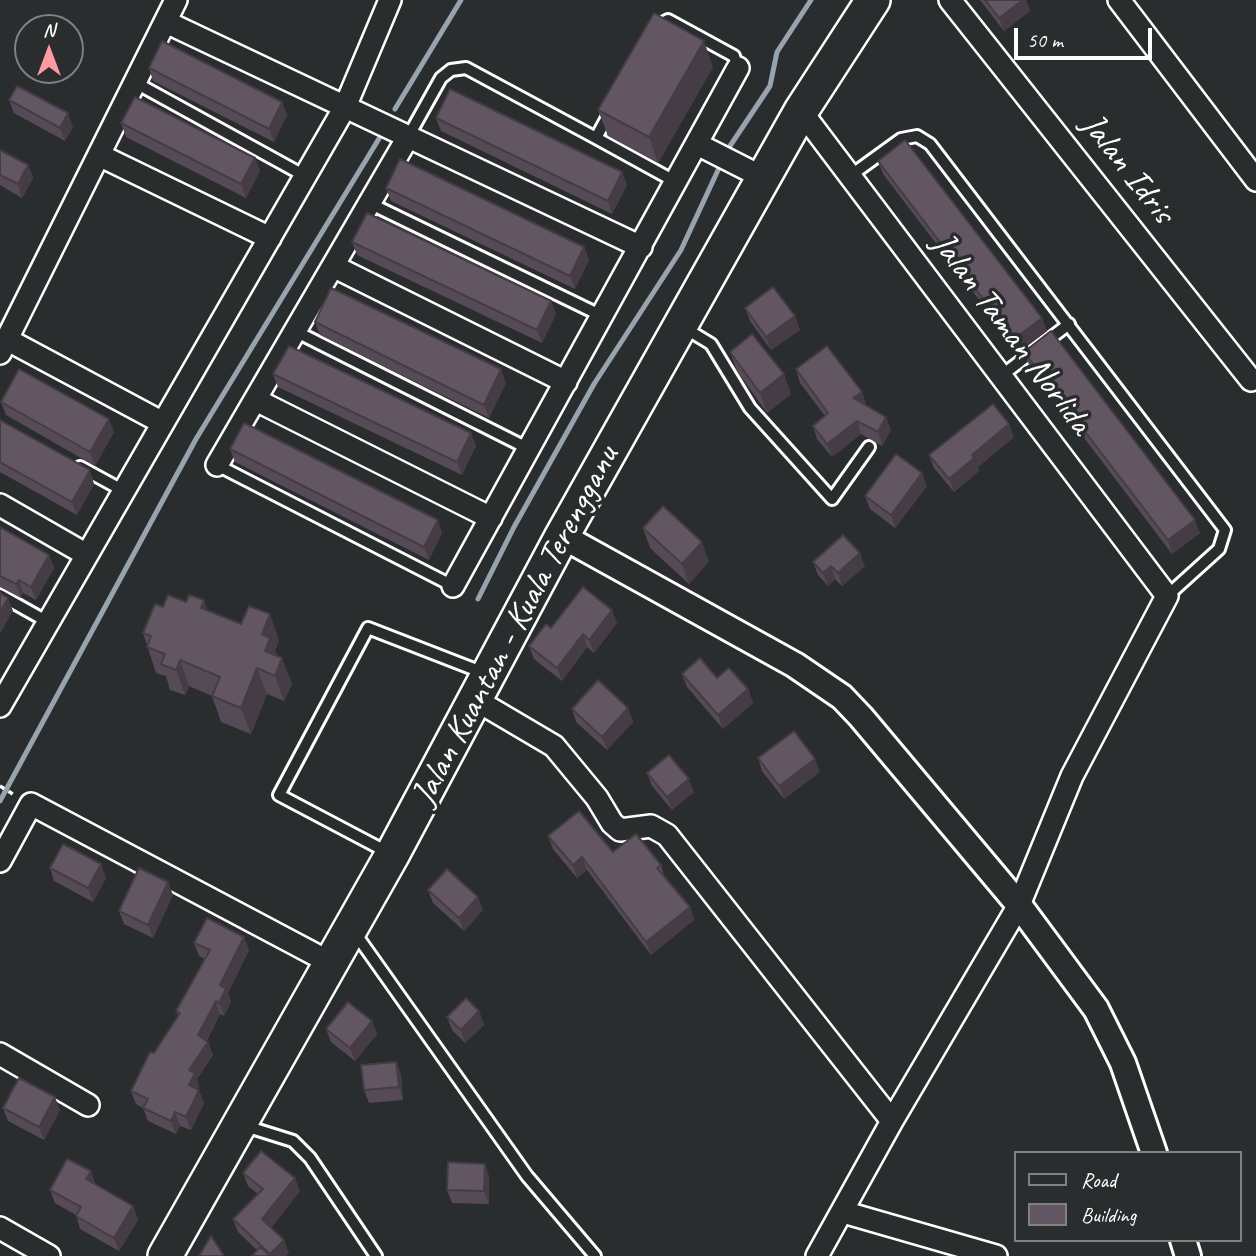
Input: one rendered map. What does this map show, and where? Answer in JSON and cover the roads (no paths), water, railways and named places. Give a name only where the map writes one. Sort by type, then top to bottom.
[{"type":"highway","name":"Jalan Kuantan - Kuala Terengganu","points":[[165,1256],[392,855],[562,536],[680,325],[801,111],[873,0]]},
{"type":"street","points":[[163,423],[4,346],[101,156],[176,0]]},
{"type":"street","points":[[4,692],[48,622],[345,107],[390,0]]},
{"type":"street","name":"Jalan Idris","points":[[950,0],[1251,380]]},
{"type":"street","points":[[1119,0],[1256,180]]},
{"type":"street","points":[[166,22],[640,247]]},
{"type":"street","points":[[453,586],[738,68]]},
{"type":"street","name":"Jalan Taman Norlida","points":[[801,111],[1167,596]]},
{"type":"street","points":[[218,465],[408,137]]},
{"type":"street","points":[[697,144],[764,178]]},
{"type":"street","points":[[101,156],[270,238]]},
{"type":"street","points":[[332,266],[566,382]]},
{"type":"street","points":[[256,400],[491,518]]},
{"type":"street","points":[[0,505],[87,555]]},
{"type":"street","points":[[562,536],[790,662],[842,698],[1019,905],[1096,1009],[1123,1063],[1153,1151]]},
{"type":"street","points":[[817,1256],[892,1121],[1019,905],[1072,776],[1167,596]]},
{"type":"street","points":[[483,688],[554,746],[620,830],[651,826],[667,835],[892,1121]]},
{"type":"street","points":[[0,861],[31,804],[331,963]]},
{"type":"street","points":[[0,1054],[88,1105]]},
{"type":"street","points":[[843,1212],[996,1256]]},
{"type":"street","points":[[0,1228],[49,1256]]},
{"type":"lane","points":[[651,37],[657,26],[668,20],[734,56],[738,68]]},
{"type":"lane","points":[[408,137],[441,78],[451,70],[466,68],[676,182]]},
{"type":"lane","points":[[136,83],[305,176]]},
{"type":"lane","points":[[596,138],[614,104]]},
{"type":"lane","points":[[850,176],[901,139],[917,136],[930,144],[1225,530],[1219,549],[1167,596]]},
{"type":"lane","points":[[369,203],[602,316]]},
{"type":"lane","points":[[1001,376],[1069,324]]},
{"type":"lane","points":[[680,325],[711,344],[750,408],[832,499],[869,447]]},
{"type":"lane","points":[[295,331],[528,449]]},
{"type":"lane","points":[[68,459],[124,491]]},
{"type":"lane","points":[[218,465],[453,586]]},
{"type":"lane","points":[[0,595],[48,622]]},
{"type":"lane","points":[[392,855],[279,794],[368,628],[483,688]]},
{"type":"lane","points":[[351,928],[527,1175],[596,1256]]},
{"type":"lane","points":[[240,1124],[293,1141],[310,1158],[376,1256]]},
{"type":"waterway","points":[[395,109],[461,0]]},
{"type":"waterway","points":[[730,146],[770,86],[777,52],[811,0]]},
{"type":"waterway","points":[[0,801],[196,439],[380,137]]},
{"type":"waterway","points":[[478,599],[514,527],[594,384],[681,250],[719,168]]}]
